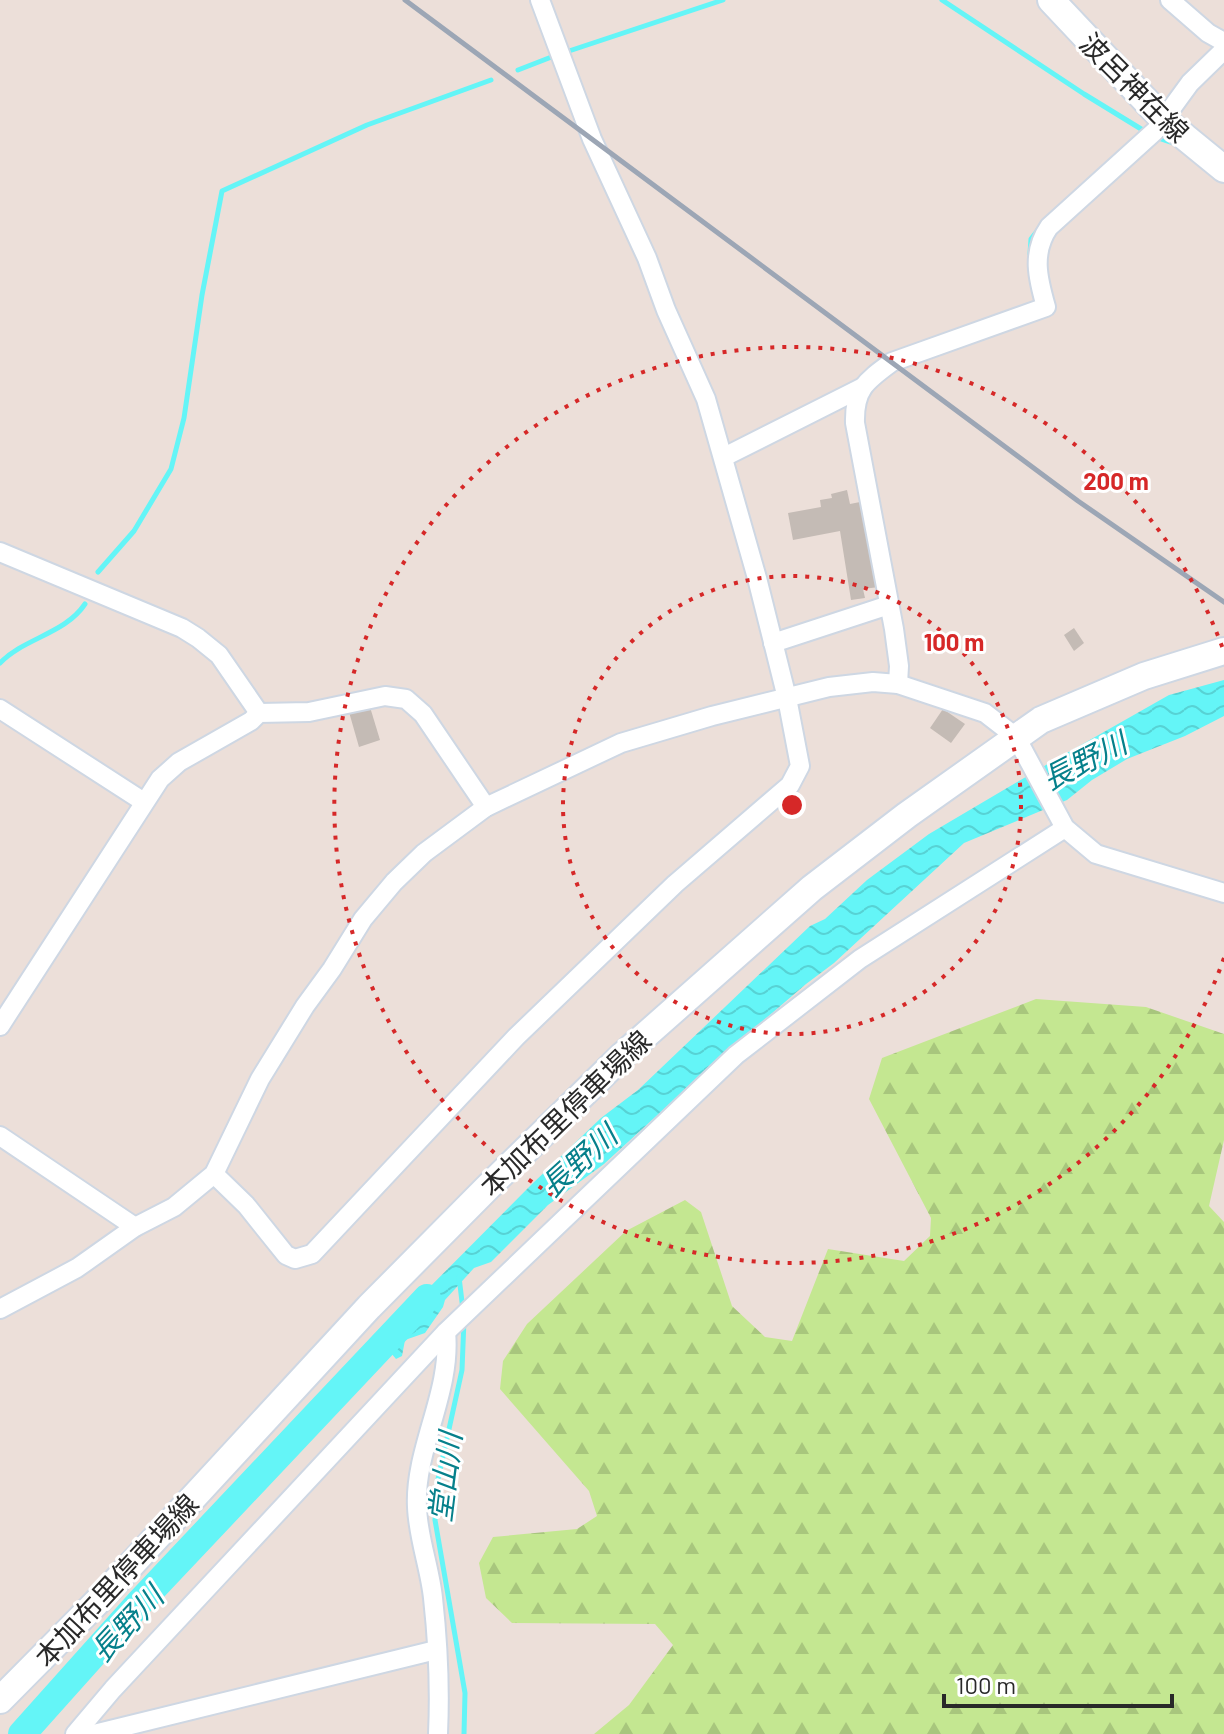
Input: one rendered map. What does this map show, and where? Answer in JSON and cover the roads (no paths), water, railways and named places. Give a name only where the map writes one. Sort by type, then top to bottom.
[{"type":"main road","name":"波呂神在線","points":[[1051,0],[1154,130],[1207,156]]},
{"type":"main road","name":"本加布里停車場線","points":[[0,1700],[96,1603],[369,1307],[487,1188],[622,1056],[812,888],[1041,720],[1144,676],[1224,651]]},
{"type":"street","points":[[214,1174],[246,1205],[286,1255],[295,1259],[312,1254],[516,1037],[675,884],[790,785],[800,766],[773,643],[706,399],[666,310],[647,258],[592,139],[540,0]]},
{"type":"street","points":[[1170,0],[1208,33],[1224,42]]},
{"type":"street","points":[[898,684],[899,666],[889,605],[855,423],[856,399],[873,376],[892,362],[1046,307],[1039,284],[1037,253],[1041,238],[1049,227],[1154,130],[1190,83],[1224,50]]},
{"type":"street","points":[[724,457],[863,387]]},
{"type":"street","points":[[0,552],[101,593],[198,638],[219,655],[259,713]]},
{"type":"street","points":[[773,643],[889,605]]},
{"type":"street","points":[[0,1309],[77,1268],[135,1227],[174,1207],[214,1174],[260,1079],[363,919],[424,853],[486,807],[621,743],[712,716],[829,687],[873,682],[898,684],[985,713],[1016,737],[1065,828],[1096,854],[1222,891]]},
{"type":"street","points":[[0,1026],[160,779],[179,762],[251,721],[259,713],[309,712],[385,696],[406,699],[423,714],[486,807]]},
{"type":"street","points":[[0,709],[144,802]]},
{"type":"street","points":[[75,1734],[124,1677],[446,1332],[736,1055],[860,959],[1065,828]]},
{"type":"street","points":[[0,1136],[135,1227]]},
{"type":"street","points":[[438,1734],[433,1598],[417,1507],[421,1473],[448,1350],[446,1332]]},
{"type":"street","points":[[94,1734],[436,1650]]},
{"type":"water","points":[[1224,680],[1224,716],[1185,736],[1127,759],[1092,780],[1067,800],[964,843],[834,963],[722,1056],[604,1164],[548,1205],[491,1262],[474,1268],[445,1300],[425,1333],[405,1340],[402,1356],[396,1359],[386,1347],[402,1333],[402,1315],[531,1185],[601,1118],[638,1090],[810,926],[825,919],[867,880],[929,834],[1169,695]]},
{"type":"waterway","points":[[569,51],[723,0]]},
{"type":"waterway","points":[[942,0],[1146,132]]},
{"type":"waterway","points":[[518,70],[554,56]]},
{"type":"waterway","points":[[98,572],[134,531],[171,469],[184,418],[202,295],[222,191],[367,125],[491,80]]},
{"type":"waterway","points":[[1155,137],[1179,145]]},
{"type":"waterway","points":[[1030,254],[1031,239],[1038,230]]},
{"type":"waterway","points":[[0,663],[21,647],[67,622],[85,604]]},
{"type":"waterway","name":"堂山川","points":[[459,1277],[463,1310]]},
{"type":"waterway","name":"長野川","points":[[22,1734],[141,1601],[427,1298]]},
{"type":"waterway","name":"堂山川","points":[[464,1320],[462,1370],[438,1479],[435,1520],[465,1693],[464,1734]]},
{"type":"railway","points":[[405,0],[1078,501],[1224,602]]}]
